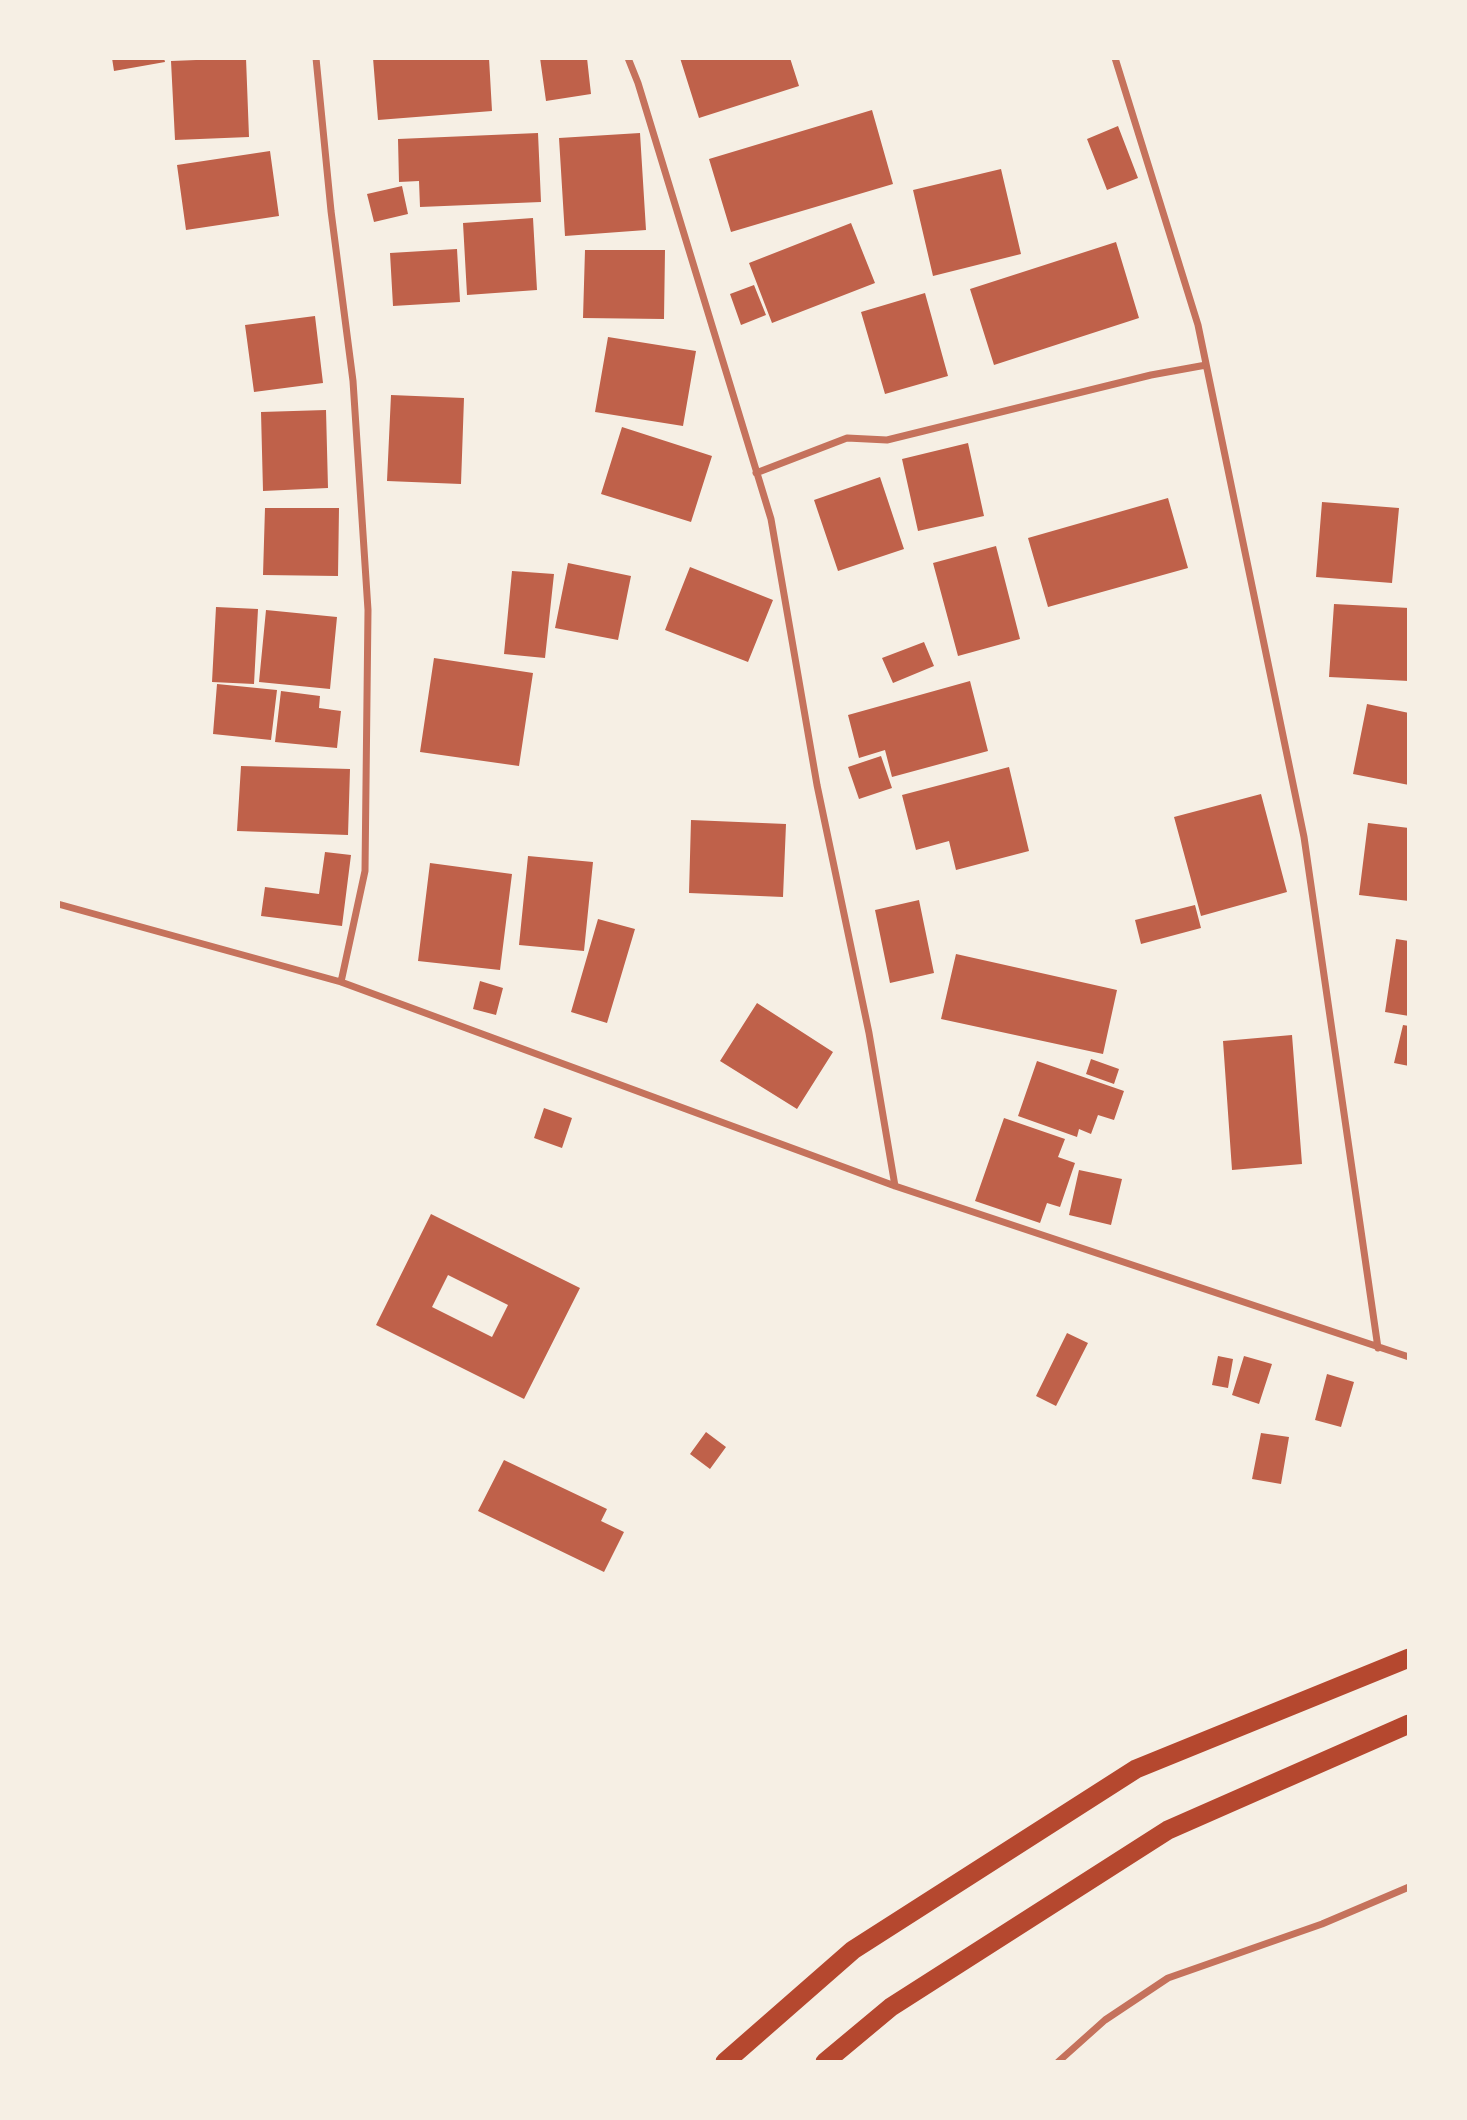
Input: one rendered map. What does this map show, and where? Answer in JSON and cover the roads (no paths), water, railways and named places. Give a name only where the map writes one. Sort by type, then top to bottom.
[{"type":"highway","points":[[725,2062],[853,1950],[1136,1769],[1409,1658]]},
{"type":"highway","points":[[825,2062],[891,2007],[1168,1830],[1409,1724]]},
{"type":"street","points":[[316,58],[331,211],[353,381],[368,610],[365,871],[341,982]]},
{"type":"street","points":[[628,58],[638,83],[771,519],[817,785],[869,1032],[895,1186]]},
{"type":"street","points":[[1115,58],[1198,325],[1304,837],[1378,1348]]},
{"type":"street","points":[[757,473],[847,438],[887,440],[1151,375],[1206,365]]},
{"type":"street","points":[[58,904],[341,982],[895,1186],[1409,1357]]},
{"type":"street","points":[[1058,2062],[1105,2020],[1168,1978],[1322,1924],[1409,1887]]}]
